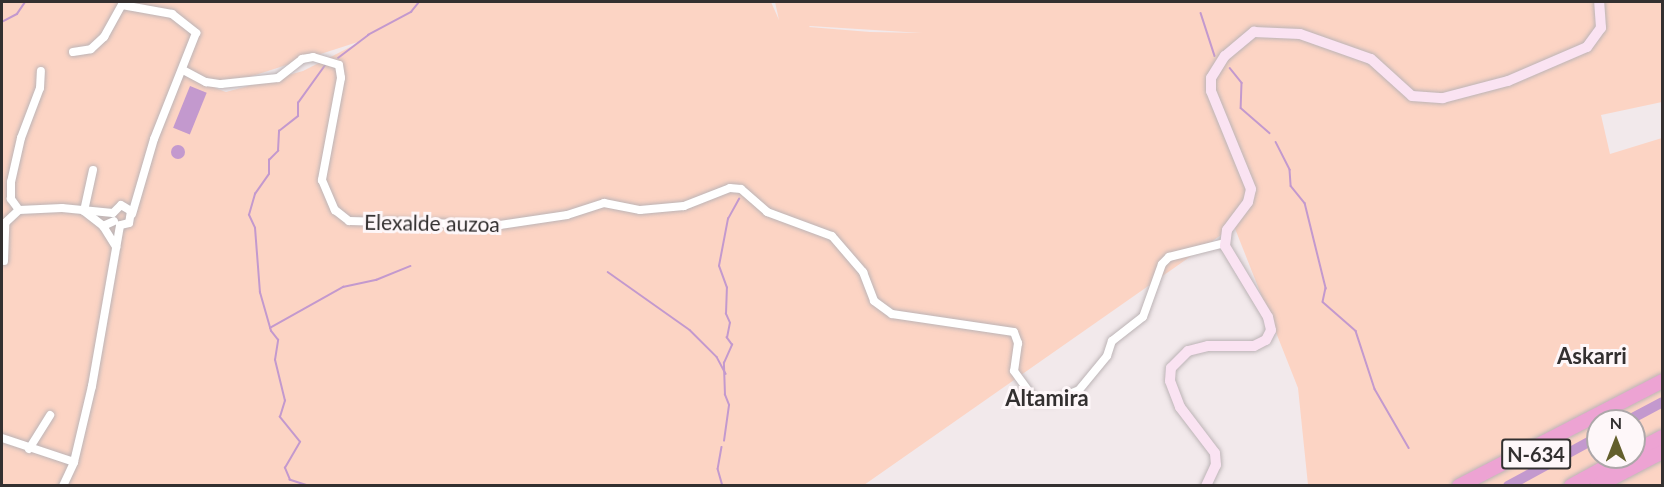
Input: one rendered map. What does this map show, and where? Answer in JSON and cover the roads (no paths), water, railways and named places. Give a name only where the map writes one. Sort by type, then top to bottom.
[{"type":"highway","name":"N-634","points":[[1459,486],[1662,381]]},
{"type":"highway","name":"N-634","points":[[1625,409],[1662,390]]},
{"type":"highway","name":"N-634","points":[[1475,486],[1586,429]]},
{"type":"highway","points":[[1646,446],[1662,437]]},
{"type":"highway","points":[[1597,486],[1662,452]]},
{"type":"highway","points":[[1571,486],[1602,469]]},
{"type":"street","points":[[1206,486],[1216,465],[1215,453],[1180,407],[1169,378],[1172,366],[1182,354],[1196,348],[1258,345],[1266,340],[1271,330],[1268,317],[1232,261],[1225,243],[1227,230],[1248,202],[1251,184],[1210,85],[1219,63],[1244,37],[1267,31],[1302,34],[1330,47],[1371,59],[1408,94],[1435,99],[1508,81],[1583,48],[1601,28],[1599,2]]},
{"type":"street","points":[[4,261],[5,223],[19,210],[84,212],[129,222],[154,139],[196,33],[172,14],[120,6],[110,32],[98,40],[91,50],[73,52]]},
{"type":"street","name":"Elexalde auzoa","points":[[183,70],[214,84],[278,78],[302,59],[313,57],[339,65],[341,78],[322,180],[335,210],[349,221],[500,225],[567,216],[604,203],[640,210],[684,206],[730,188],[741,189],[767,212],[832,236],[863,272],[874,301],[892,314],[970,324],[1016,334],[1014,371],[1031,399],[1050,402],[1070,396],[1107,356],[1112,341],[1143,317],[1162,264],[1178,253],[1225,243]]},
{"type":"street","points":[[19,210],[12,199],[10,182],[21,138],[40,88],[41,71]]},
{"type":"street","points":[[84,212],[93,170]]},
{"type":"street","points":[[63,486],[74,462],[116,247],[116,220],[124,206],[132,214]]},
{"type":"street","points":[[84,212],[103,226],[116,247]]},
{"type":"street","points":[[103,226],[116,220]]},
{"type":"street","points":[[29,449],[50,416]]},
{"type":"street","points":[[2,438],[29,449],[74,462]]},
{"type":"waterway","points":[[2,22],[17,14],[25,2]]},
{"type":"waterway","points":[[338,58],[368,35],[411,12],[419,2]]},
{"type":"waterway","points":[[1201,13],[1215,56]]},
{"type":"waterway","points":[[308,486],[290,480],[285,468],[300,442],[280,417],[285,401],[275,360],[278,340],[271,331],[260,293],[255,228],[249,215],[255,194],[269,174],[269,160],[278,151],[279,131],[298,116],[298,103],[326,64]]},
{"type":"waterway","points":[[1230,68],[1242,83],[1241,108],[1270,133]]},
{"type":"waterway","points":[[1276,142],[1290,170],[1291,186],[1305,203],[1326,288],[1323,302],[1356,331],[1375,389],[1409,448]]},
{"type":"waterway","points":[[724,441],[729,405],[725,395],[724,363],[732,345],[727,338],[730,323],[726,314],[727,288],[719,266],[728,219],[739,199]]},
{"type":"waterway","points":[[270,328],[343,287],[376,280],[410,266]]},
{"type":"waterway","points":[[608,272],[690,330],[717,357],[726,374]]},
{"type":"waterway","points":[[1646,411],[1662,402]]},
{"type":"waterway","points":[[1508,486],[1586,444]]},
{"type":"waterway","points":[[722,447],[718,469],[723,486]]},
{"type":"district","name":"Askarri","points":[[1592,356]]},
{"type":"district","name":"Altamira","points":[[1047,398]]}]
